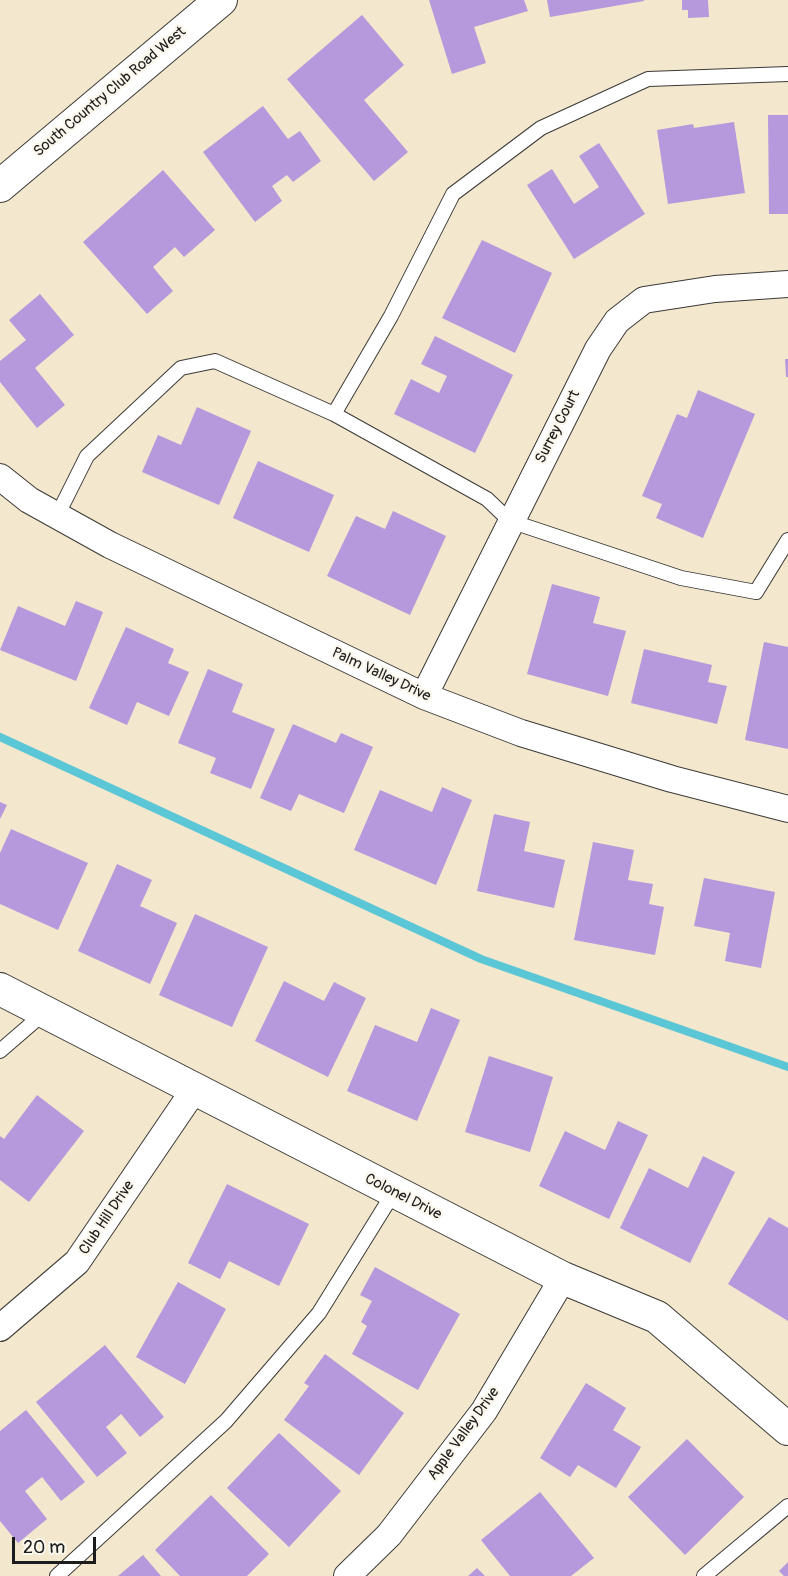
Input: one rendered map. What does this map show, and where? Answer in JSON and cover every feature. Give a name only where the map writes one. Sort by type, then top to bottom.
[{"type":"street","name":"South Country Club Road West","points":[[0,186],[221,0]]},
{"type":"street","name":"Surrey Court","points":[[424,696],[598,349],[616,321],[644,300],[715,290],[788,284]]},
{"type":"street","name":"Palm Valley Drive","points":[[0,477],[29,500],[121,550],[424,696],[521,733],[672,779],[788,809]]},
{"type":"street","name":"Colonel Drive","points":[[0,989],[563,1278],[657,1317],[788,1429]]},
{"type":"street","name":"Club Hill Drive","points":[[0,1328],[76,1262],[194,1090]]},
{"type":"street","name":"Apple Valley Drive","points":[[347,1576],[389,1534],[484,1411],[563,1278]]},
{"type":"lane","points":[[334,414],[391,316],[453,194],[542,128],[648,79],[788,74]]},
{"type":"lane","points":[[57,516],[87,456],[181,368],[215,361],[334,414],[486,499],[510,521],[681,578],[756,592],[788,540]]},
{"type":"lane","points":[[0,1051],[44,1013]]},
{"type":"lane","points":[[57,1576],[226,1421],[319,1313],[394,1192]]},
{"type":"lane","points":[[704,1576],[788,1506]]},
{"type":"building","points":[[429,0],[524,0],[528,11],[474,27],[486,63],[452,74]]},
{"type":"building","points":[[547,0],[644,0],[644,1],[550,17]]},
{"type":"building","points":[[682,0],[708,0],[709,17],[688,18],[688,10],[682,10]]},
{"type":"building","points":[[362,15],[404,65],[364,100],[408,152],[374,181],[287,79]]},
{"type":"building","points":[[263,106],[288,139],[300,131],[321,161],[293,182],[287,175],[272,186],[282,201],[255,222],[203,152]]},
{"type":"building","points":[[768,115],[788,115],[788,214],[769,214]]},
{"type":"building","points":[[734,122],[745,193],[668,204],[657,130],[693,124],[694,128]]},
{"type":"building","points":[[599,143],[645,214],[574,259],[527,185],[552,169],[574,204],[599,187],[579,156]]},
{"type":"building","points":[[163,170],[215,230],[184,257],[175,247],[153,267],[173,291],[147,314],[83,242]]},
{"type":"building","points":[[482,240],[552,273],[515,353],[442,318]]},
{"type":"building","points":[[40,294],[74,335],[35,368],[65,405],[37,428],[0,382],[0,361],[26,340],[9,320]]},
{"type":"building","points":[[435,336],[513,375],[475,453],[394,414],[411,379],[439,393],[447,376],[421,364]]},
{"type":"building","points":[[785,359],[788,359],[788,377],[786,377]]},
{"type":"building","points":[[698,390],[755,414],[703,538],[656,518],[662,504],[642,496],[677,414],[687,418]]},
{"type":"building","points":[[197,407],[251,431],[219,505],[142,472],[158,435],[181,445]]},
{"type":"building","points":[[258,461],[334,495],[309,552],[233,518]]},
{"type":"building","points":[[393,511],[446,536],[410,615],[327,576],[356,516],[385,529]]},
{"type":"building","points":[[552,584],[600,597],[593,623],[626,631],[608,696],[527,674]]},
{"type":"building","points":[[76,601],[103,612],[76,681],[0,650],[18,606],[65,626]]},
{"type":"building","points":[[126,627],[174,649],[168,663],[189,672],[169,716],[137,702],[127,725],[89,708]]},
{"type":"building","points":[[764,642],[788,647],[788,749],[745,740]]},
{"type":"building","points":[[644,649],[712,665],[708,682],[727,686],[717,724],[631,703]]},
{"type":"building","points":[[208,669],[243,684],[232,712],[275,729],[251,789],[210,773],[216,758],[178,743]]},
{"type":"building","points":[[293,724],[336,743],[341,733],[373,747],[344,813],[299,794],[291,811],[260,798]]},
{"type":"building","points":[[442,787],[472,800],[436,885],[354,850],[380,790],[432,812]]},
{"type":"building","points":[[0,802],[7,805],[0,819]]},
{"type":"building","points":[[494,814],[530,822],[524,851],[565,860],[554,908],[477,891]]},
{"type":"building","points":[[11,829],[88,863],[58,930],[0,904],[0,853]]},
{"type":"building","points":[[593,842],[634,850],[628,880],[653,884],[649,904],[664,907],[655,955],[574,940]]},
{"type":"building","points":[[117,864],[152,880],[140,906],[177,923],[150,984],[78,951]]},
{"type":"building","points":[[704,878],[775,892],[761,968],[725,961],[730,933],[694,926]]},
{"type":"building","points":[[195,914],[268,947],[232,1027],[159,995]]},
{"type":"building","points":[[284,981],[324,1001],[334,982],[366,998],[328,1077],[255,1041]]},
{"type":"building","points":[[431,1008],[460,1020],[417,1121],[347,1091],[375,1025],[417,1042]]},
{"type":"building","points":[[489,1056],[553,1077],[530,1152],[465,1132]]},
{"type":"building","points":[[37,1095],[84,1131],[29,1202],[0,1180],[0,1136],[4,1139]]},
{"type":"building","points":[[618,1121],[648,1135],[609,1219],[539,1186],[565,1131],[605,1150]]},
{"type":"building","points":[[703,1156],[735,1172],[690,1263],[620,1228],[649,1168],[688,1188]]},
{"type":"building","points":[[227,1184],[309,1224],[279,1286],[229,1261],[220,1279],[188,1263]]},
{"type":"building","points":[[769,1217],[788,1228],[788,1321],[728,1284]]},
{"type":"building","points":[[375,1267],[460,1314],[418,1390],[352,1354],[367,1326],[361,1322],[372,1301],[360,1295]]},
{"type":"building","points":[[178,1282],[226,1309],[185,1384],[136,1357]]},
{"type":"building","points":[[105,1345],[164,1417],[140,1437],[121,1414],[106,1427],[127,1453],[97,1477],[36,1402]]},
{"type":"building","points":[[325,1354],[404,1413],[359,1475],[284,1420],[309,1386],[304,1383]]},
{"type":"building","points":[[586,1383],[626,1408],[613,1430],[641,1447],[616,1488],[578,1465],[570,1477],[540,1458]]},
{"type":"building","points":[[26,1410],[85,1482],[61,1501],[42,1477],[25,1491],[47,1519],[18,1543],[0,1521],[0,1431]]},
{"type":"building","points":[[279,1433],[341,1491],[289,1547],[227,1488]]},
{"type":"building","points":[[687,1439],[744,1497],[685,1555],[628,1497]]},
{"type":"building","points":[[540,1492],[594,1558],[571,1576],[510,1576],[481,1540]]},
{"type":"building","points":[[211,1495],[269,1554],[247,1576],[180,1576],[155,1550]]},
{"type":"building","points":[[143,1555],[161,1576],[118,1576]]},
{"type":"building","points":[[788,1562],[788,1576],[784,1576],[779,1571]]},
{"type":"building","points":[[477,1568],[485,1576],[468,1576]]},
{"type":"waterway","points":[[0,737],[481,959],[788,1067]]}]
